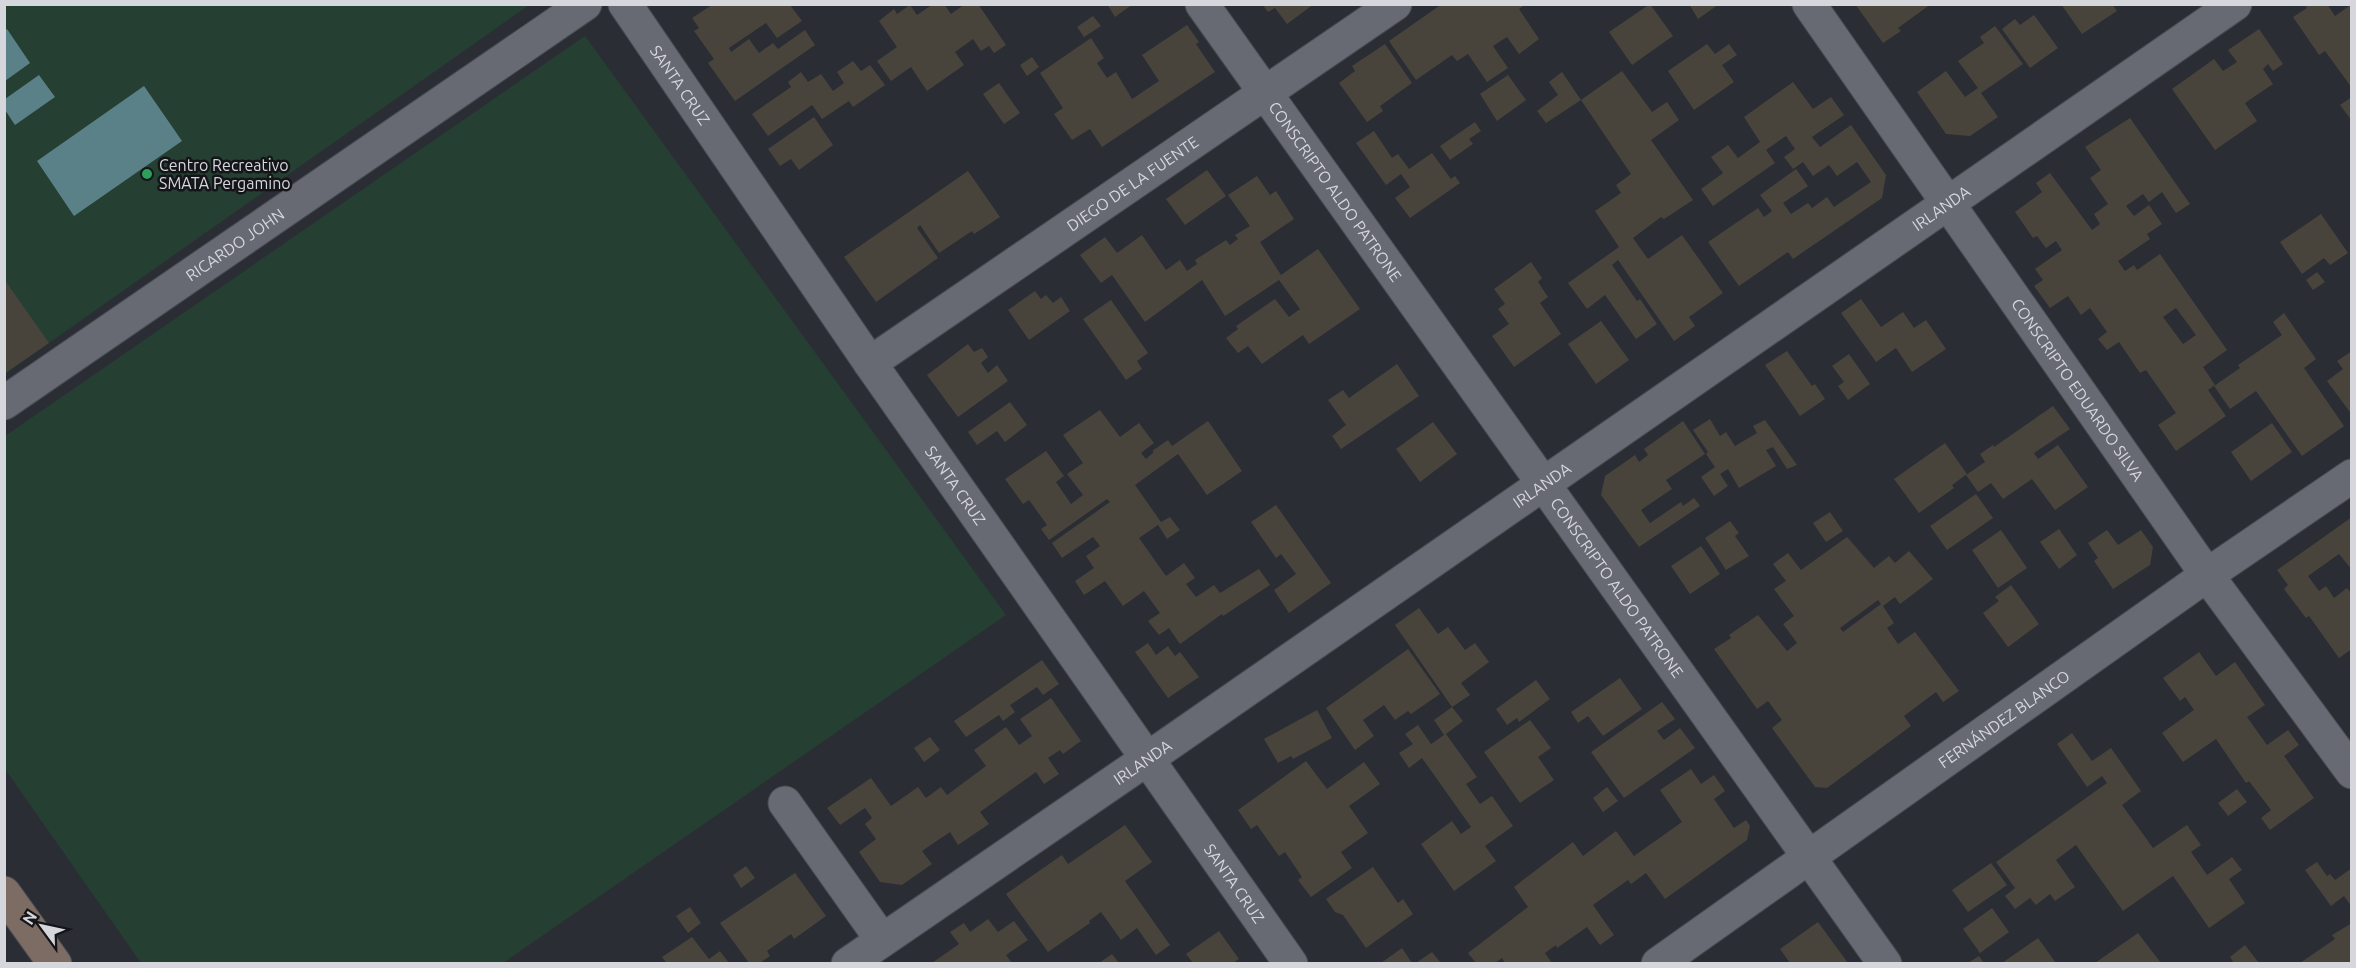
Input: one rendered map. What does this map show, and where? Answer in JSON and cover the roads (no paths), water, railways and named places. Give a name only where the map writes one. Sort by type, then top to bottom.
[{"type":"main road","points":[[4,892],[55,963]]},
{"type":"street","name":"RICARDO JOHN","points":[[4,403],[585,4]]},
{"type":"street","name":"SANTA CRUZ","points":[[625,4],[870,363],[1291,963]]},
{"type":"street","name":"CONSCRIPTO ALDO PATRONE","points":[[1202,4],[1885,963]]},
{"type":"street","name":"DIEGO DE LA FUENTE","points":[[870,363],[1395,4]]},
{"type":"street","name":"CONSCRIPTO EDUARDO SILVA","points":[[1809,4],[2207,575],[2352,772]]},
{"type":"street","name":"IRLANDA","points":[[848,963],[1147,759],[2235,4]]},
{"type":"street","name":"FERNÁNDEZ BLANCO","points":[[1658,963],[2207,575],[2352,476]]},
{"type":"street","points":[[785,803],[882,940]]},
{"type":"water","points":[[7,29],[30,63],[5,81],[4,31]]},
{"type":"water","points":[[39,75],[55,97],[15,125],[5,110],[5,99]]},
{"type":"water","points":[[144,86],[182,141],[74,216],[37,161]]},
{"type":"place","name":"Centro Recreativo SMATA Pergamino","points":[[147,174]]}]
